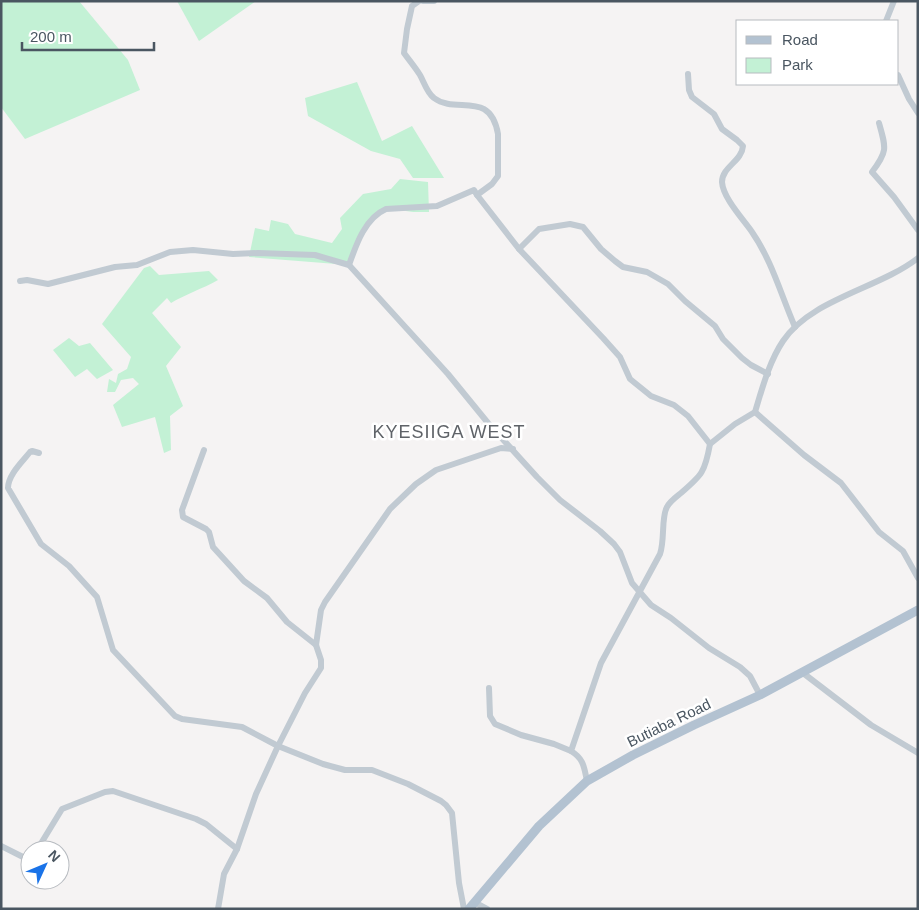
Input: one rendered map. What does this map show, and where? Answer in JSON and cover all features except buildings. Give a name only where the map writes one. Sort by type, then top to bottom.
[{"type":"main road","name":"Butiaba Road","points":[[472,905],[539,826],[587,781],[633,755],[803,673],[918,610]]},
{"type":"street","points":[[419,1],[412,6],[404,53],[433,97],[444,102],[484,108],[497,127],[499,150],[498,176],[492,184],[477,195]]},
{"type":"street","points":[[423,1],[434,1]]},
{"type":"street","points":[[886,20],[894,1]]},
{"type":"street","points":[[688,74],[689,90],[692,97],[714,114],[722,129],[743,146],[741,153],[724,176],[723,188],[729,200],[746,222],[766,254],[795,327]]},
{"type":"street","points":[[899,77],[918,113]]},
{"type":"street","points":[[878,123],[885,150],[872,172],[894,197],[918,230]]},
{"type":"street","points":[[350,264],[357,242],[376,216],[382,211],[386,209],[437,206],[474,190],[519,249],[620,357],[630,379],[651,396],[674,405],[688,416],[710,444]]},
{"type":"street","points":[[519,249],[539,229],[570,224],[583,227],[601,249],[619,264],[633,270],[647,272],[668,284],[682,299],[715,326],[723,339],[746,362],[768,374]]},
{"type":"street","points":[[20,281],[28,280],[48,284],[115,267],[137,265],[170,252],[193,250],[233,254],[315,255],[350,264],[448,374],[488,423],[560,500],[600,530],[614,544],[620,552],[632,583],[651,605],[704,644],[740,667],[750,676],[760,695]]},
{"type":"street","points":[[571,751],[600,663],[655,565],[663,545],[666,510],[671,502],[701,475],[706,465],[710,444],[735,424],[755,412],[768,374],[782,343],[795,327],[809,316],[885,279],[907,267],[918,258]]},
{"type":"street","points":[[755,412],[804,455],[841,483],[879,532],[903,551],[918,578]]},
{"type":"street","points":[[218,909],[224,874],[237,849],[256,794],[305,693],[321,668],[321,660],[316,645],[321,610],[325,602],[398,500],[427,475],[436,470],[501,448],[512,449]]},
{"type":"street","points":[[204,450],[182,510],[182,515],[206,529],[209,532],[212,547],[244,582],[262,594],[287,622],[316,645]]},
{"type":"street","points":[[40,453],[30,452],[11,477],[8,488],[41,544],[69,566],[98,596],[110,643],[118,657],[177,717],[242,727],[278,746],[323,764],[345,770],[372,770],[408,784],[446,805],[452,813],[459,883],[464,909]]},
{"type":"street","points":[[803,673],[871,725],[918,753]]},
{"type":"street","points":[[489,688],[490,716],[495,724],[520,735],[554,744],[571,751],[579,756],[584,764],[587,781]]},
{"type":"street","points":[[43,840],[62,809],[105,792],[113,791],[196,819],[206,824],[237,849]]},
{"type":"street","points":[[1,846],[20,855]]},
{"type":"street","points":[[472,905],[487,909]]},
{"type":"green space","points":[[1,1],[79,1],[128,60],[140,90],[25,139],[1,107]]},
{"type":"green space","points":[[177,1],[256,1],[199,41]]},
{"type":"green space","points":[[357,82],[382,141],[412,126],[444,178],[413,178],[400,159],[371,151],[308,116],[305,98]]},
{"type":"green space","points":[[400,179],[428,182],[429,212],[392,209],[378,213],[360,236],[349,265],[249,257],[255,228],[269,231],[271,220],[288,224],[295,234],[332,243],[342,229],[340,218],[363,194],[391,189]]},
{"type":"green space","points":[[150,266],[159,275],[209,271],[218,280],[171,303],[167,298],[152,313],[181,347],[166,366],[183,406],[170,416],[171,450],[164,453],[155,417],[122,427],[113,405],[139,384],[133,378],[121,380],[115,392],[107,392],[109,379],[116,383],[118,374],[127,369],[131,357],[102,324],[144,268]]},
{"type":"green space","points":[[69,338],[79,346],[90,343],[113,370],[97,379],[87,369],[75,377],[53,350]]},
{"type":"district","name":"KYESIIGA WEST","points":[[449,432]]}]
